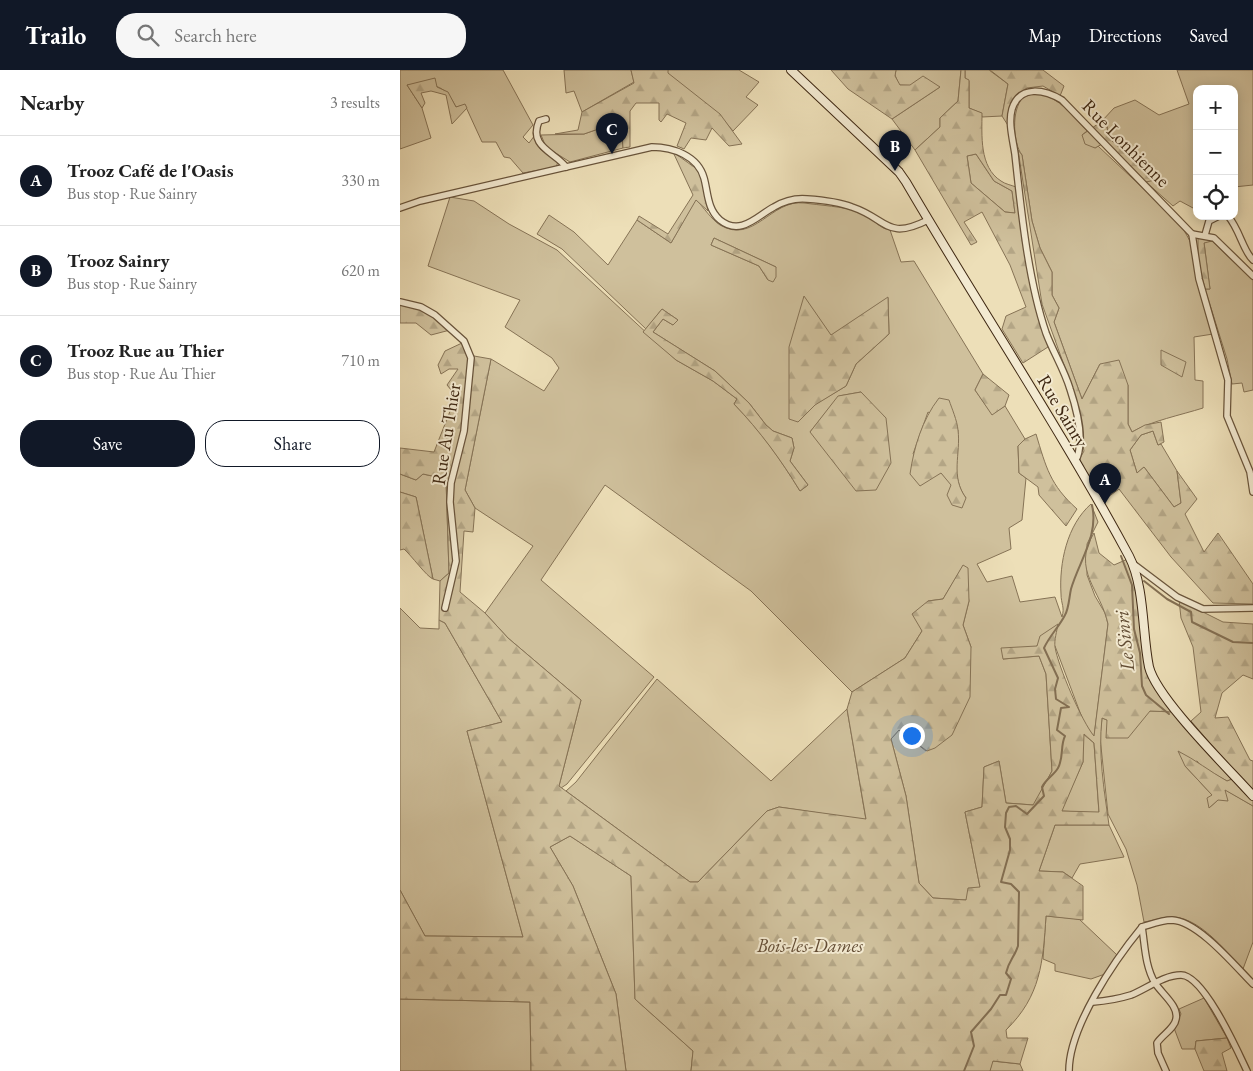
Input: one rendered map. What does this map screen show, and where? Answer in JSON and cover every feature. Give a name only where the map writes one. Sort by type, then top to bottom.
[{"type":"street","name":"Rue Sainry","points":[[791,70],[899,172],[1075,462],[1132,563],[1140,599],[1150,668],[1160,691],[1253,796]]},
{"type":"street","name":"Rue Lonhienne","points":[[1075,462],[1080,452],[1081,443],[1076,416],[1070,388],[1046,332],[1033,275],[1018,187],[1011,124],[1012,109],[1017,101],[1023,94],[1040,90],[1062,100],[1192,234]]},
{"type":"street","points":[[546,119],[539,121],[537,126],[539,142],[546,152],[562,161],[566,167]]},
{"type":"street","points":[[400,208],[420,201],[566,167],[664,147],[684,154],[700,168],[704,177],[710,206],[720,220],[735,225],[751,224],[773,207],[786,201],[805,199],[851,206],[897,230],[910,229],[928,220]]},
{"type":"street","points":[[1205,235],[1211,220]]},
{"type":"street","points":[[1232,220],[1236,225],[1247,252],[1253,260]]},
{"type":"street","points":[[1253,276],[1214,238],[1192,234],[1199,279],[1228,380],[1227,416],[1250,472],[1253,492]]},
{"type":"street","name":"Rue Au Thier","points":[[400,302],[421,307],[435,315],[464,341],[471,358],[464,431],[451,483],[450,502],[456,560],[445,608]]},
{"type":"street","points":[[1132,563],[1177,597],[1203,609],[1253,608]]},
{"type":"street","points":[[1069,1071],[1071,1050],[1076,1032],[1110,971],[1142,927],[1173,920],[1188,925],[1202,935],[1253,984]]},
{"type":"street","points":[[1142,927],[1147,965],[1156,983],[1175,1008],[1177,1018],[1173,1026],[1157,1043],[1158,1053],[1166,1071]]},
{"type":"street","points":[[1093,1002],[1116,999],[1180,975],[1190,977],[1204,993],[1228,1031],[1247,1071]]},
{"type":"green space","points":[[400,70],[503,70],[533,125],[523,137],[529,143],[535,135],[540,149],[558,162],[556,167],[523,173],[510,158],[504,157],[496,142],[482,142],[465,105],[456,107],[442,89],[431,86],[407,85],[422,108],[431,138],[400,149]]},
{"type":"green space","points":[[564,70],[631,70],[634,82],[582,112],[574,91],[566,93]]},
{"type":"green space","points":[[631,70],[668,70],[668,73],[720,114],[742,144],[729,146],[712,128],[706,140],[691,138],[684,149],[677,146],[686,123],[667,114],[661,122],[659,120],[659,103],[636,103],[630,111],[630,147],[623,148],[621,121],[584,134],[555,134],[578,130],[582,112],[634,83]]},
{"type":"green space","points":[[668,70],[739,70],[759,82],[746,97],[758,105],[733,131],[710,108],[667,73]]},
{"type":"green space","points":[[831,70],[896,70],[895,76],[900,85],[910,85],[923,76],[940,87],[892,119],[848,89]]},
{"type":"green space","points":[[896,70],[961,70],[958,101],[940,118],[940,127],[915,150],[892,119],[940,87],[899,85],[895,75]]},
{"type":"green space","points":[[961,70],[965,70],[965,78],[969,80],[969,108],[982,113],[985,159],[994,175],[1006,184],[1016,187],[1035,297],[1048,347],[1023,363],[1002,329],[1006,316],[1026,307],[1010,265],[982,212],[964,222],[977,242],[971,245],[915,150],[940,127],[940,118],[958,101]],"holes":[[[976,154],[994,181],[1012,191],[1015,213],[1005,212],[971,183],[967,156]]]},
{"type":"green space","points":[[965,70],[989,70],[1008,84],[1002,116],[982,117],[981,113],[969,108],[969,81],[965,78]]},
{"type":"green space","points":[[990,70],[1043,70],[1064,86],[1060,96],[1043,86],[1027,88],[1016,95],[1011,103],[1009,127],[1002,116],[1008,84]]},
{"type":"green space","points":[[1177,70],[1253,70],[1253,185],[1238,187],[1238,85],[1193,85],[1193,208],[1180,201],[1173,206],[1146,182],[1154,179],[1109,139],[1107,124],[1102,121],[1114,108],[1135,100],[1159,115],[1189,104]]},
{"type":"green space","points":[[435,78],[437,87],[448,92],[456,107],[465,104],[467,108],[452,124],[446,95],[431,91],[421,93],[425,103],[422,108],[407,85]]},
{"type":"green space","points":[[1038,93],[1053,99],[1071,113],[1087,131],[1082,135],[1095,148],[1098,146],[1180,223],[1191,243],[1213,334],[1194,337],[1195,380],[1203,381],[1203,408],[1157,421],[1132,432],[1128,424],[1128,385],[1100,364],[1082,399],[1054,322],[1059,308],[1052,295],[1052,272],[1040,248],[1032,221],[1022,155],[1015,135],[1015,118],[1019,103],[1023,98]]},
{"type":"green space","points":[[621,121],[623,148],[570,162],[546,147],[541,135],[584,134]]},
{"type":"green space","points":[[1102,121],[1106,124],[1110,139],[1155,180],[1146,182],[1104,143],[1095,148],[1085,144],[1082,135]]},
{"type":"green space","points":[[1018,150],[1022,155],[1032,221],[1040,248],[1052,272],[1052,295],[1059,308],[1054,322],[1082,399],[1100,364],[1119,360],[1128,385],[1128,424],[1132,432],[1145,425],[1161,422],[1164,442],[1158,445],[1153,431],[1141,435],[1130,450],[1137,473],[1144,467],[1174,507],[1181,503],[1177,471],[1197,499],[1185,514],[1204,552],[1218,533],[1253,584],[1253,604],[1213,603],[1171,557],[1119,489],[1101,502],[1078,462],[1084,451],[1073,390],[1042,304]]},
{"type":"green space","points":[[673,152],[701,172],[708,211],[696,200],[671,243],[637,220],[639,216],[668,234],[693,195]]},
{"type":"green space","points":[[976,154],[994,181],[1012,191],[1015,213],[1005,212],[971,183],[967,156]]},
{"type":"green space","points":[[450,197],[474,201],[509,224],[557,250],[676,360],[713,381],[737,399],[734,404],[770,446],[800,491],[808,485],[790,461],[794,448],[792,438],[773,431],[766,425],[749,403],[715,371],[653,332],[663,319],[673,325],[678,320],[662,309],[646,329],[562,249],[537,234],[549,215],[574,232],[608,265],[637,220],[671,243],[696,199],[717,223],[732,230],[753,226],[782,208],[792,204],[804,203],[858,211],[867,215],[881,227],[890,230],[901,262],[914,261],[983,374],[975,390],[992,414],[1005,406],[1025,439],[1018,446],[1019,473],[1026,478],[1022,520],[1009,528],[1011,549],[977,564],[987,582],[1012,576],[1020,602],[1055,597],[1062,617],[1061,570],[1070,534],[1091,504],[1098,522],[1087,544],[1087,575],[1095,596],[1105,613],[1108,624],[1094,737],[1084,723],[1055,646],[1037,646],[1003,659],[1039,656],[1046,674],[1052,771],[1034,805],[1006,803],[999,761],[984,767],[982,807],[965,812],[980,887],[966,900],[933,898],[919,883],[906,796],[891,739],[899,730],[926,751],[971,647],[963,625],[969,601],[963,566],[943,599],[928,601],[922,631],[905,658],[852,692],[751,591],[605,485],[541,580],[654,677],[567,784],[561,788],[559,786],[581,700],[508,638],[485,613],[533,546],[475,508],[465,490],[491,359],[544,391],[559,368],[552,358],[505,327],[520,300],[428,266]],"holes":[[[714,238],[776,267],[768,280],[759,266],[711,245]],[[804,297],[831,336],[888,298],[889,334],[856,364],[846,386],[814,405],[798,422]],[[861,392],[810,432],[839,396]],[[928,412],[958,430],[957,474],[958,482],[966,498],[941,473],[913,454]]]},
{"type":"green space","points":[[1198,237],[1212,238],[1212,241],[1204,243],[1210,289],[1205,289],[1198,260]]},
{"type":"green space","points":[[714,238],[776,267],[776,277],[773,282],[768,280],[759,266],[711,245]]},
{"type":"green space","points":[[1212,241],[1253,280],[1253,390],[1244,392],[1242,383],[1232,384],[1227,359],[1205,289],[1210,289],[1204,242]]},
{"type":"green space","points":[[804,296],[831,335],[888,297],[889,334],[856,364],[846,386],[815,405],[798,422],[789,419],[789,347]]},
{"type":"green space","points":[[400,302],[431,311],[450,330],[431,335],[416,323],[400,323]]},
{"type":"green space","points":[[662,309],[678,320],[673,325],[663,319],[653,332],[715,371],[749,403],[766,425],[773,431],[792,438],[794,448],[790,461],[808,485],[800,491],[770,446],[734,404],[737,399],[713,381],[676,360],[643,332]]},
{"type":"green space","name":"Bois-les-Dames","points":[[462,343],[474,356],[491,359],[465,490],[475,508],[473,532],[464,531],[460,592],[485,613],[508,638],[581,700],[559,786],[690,882],[698,882],[767,811],[779,807],[866,819],[847,709],[852,692],[905,658],[922,631],[912,614],[928,601],[943,599],[963,565],[968,568],[969,601],[963,625],[971,647],[970,697],[952,735],[935,748],[927,751],[899,730],[891,739],[906,796],[919,883],[933,898],[966,900],[968,888],[980,887],[965,812],[982,807],[984,767],[999,761],[1006,803],[1033,805],[1052,771],[1046,674],[1039,656],[1003,659],[1001,648],[1037,646],[1040,636],[1058,624],[1055,638],[1057,656],[1077,707],[1094,736],[1108,624],[1086,569],[1088,546],[1094,533],[1099,553],[1114,565],[1130,558],[1150,668],[1174,712],[1150,711],[1128,738],[1106,738],[1107,720],[1102,718],[1101,758],[1109,825],[1055,825],[1039,871],[1063,872],[1083,886],[1083,920],[1046,916],[1038,978],[1027,1004],[1006,1030],[1007,1038],[1028,1038],[1020,1064],[993,1061],[990,1071],[691,1071],[693,1051],[635,999],[631,876],[570,836],[550,847],[573,886],[616,994],[626,1071],[531,1071],[530,1002],[400,999],[400,890],[425,936],[523,937],[467,731],[502,722],[445,623],[439,620],[440,581],[449,573],[446,479],[423,474],[416,480],[400,474],[400,448],[434,452],[456,396],[447,385],[458,369],[449,369],[441,374],[438,365],[445,351]],"holes":[[[1084,734],[1094,743],[1099,812],[1062,811],[1083,762]]]},
{"type":"green space","points":[[1161,350],[1186,362],[1182,377],[1161,365]]},
{"type":"green space","points":[[983,374],[1009,395],[1005,406],[992,415],[975,390]]},
{"type":"green space","points":[[861,392],[886,418],[891,463],[876,490],[856,491],[810,432],[838,396]]},
{"type":"green space","points":[[939,398],[949,400],[956,418],[959,439],[958,481],[966,498],[962,508],[952,505],[947,495],[951,485],[941,473],[920,486],[910,474],[920,434],[928,415]]},
{"type":"green space","points":[[1153,431],[1158,445],[1161,444],[1177,471],[1181,503],[1174,507],[1144,467],[1137,473],[1130,450],[1141,435]]},
{"type":"green space","points":[[1036,434],[1050,475],[1061,492],[1077,509],[1066,526],[1039,495],[1038,487],[1019,473],[1018,446],[1025,439]]},
{"type":"green space","points":[[400,474],[416,480],[423,474],[446,479],[449,573],[440,581],[433,579],[416,497],[400,492]]},
{"type":"green space","points":[[400,492],[416,497],[433,579],[404,549],[400,550]]},
{"type":"green space","points":[[1179,600],[1223,622],[1253,624],[1253,679],[1243,675],[1222,693],[1215,718],[1228,717],[1250,760],[1253,761],[1253,793],[1191,721],[1201,712],[1193,647],[1181,618]]},
{"type":"green space","points":[[400,608],[420,628],[439,629],[439,620],[445,623],[502,722],[467,731],[523,937],[425,936],[400,890]]},
{"type":"green space","points":[[657,679],[771,781],[847,709],[866,820],[779,807],[767,811],[698,882],[690,882],[566,791],[576,782]]},
{"type":"green space","points":[[1150,711],[1174,712],[1235,778],[1227,781],[1203,768],[1197,761],[1185,766],[1213,796],[1210,807],[1218,800],[1224,789],[1253,806],[1253,942],[1243,969],[1210,935],[1189,921],[1167,917],[1144,922],[1137,885],[1126,849],[1108,814],[1100,737],[1102,718],[1107,720]]},
{"type":"green space","points":[[1083,734],[1094,743],[1099,813],[1061,811],[1083,762]]},
{"type":"green space","points":[[1178,751],[1227,781],[1235,778],[1253,798],[1253,806],[1225,790],[1228,801],[1218,800],[1209,808],[1207,798],[1212,795],[1185,766]]},
{"type":"green space","points":[[1055,825],[1109,825],[1124,857],[1080,864],[1072,878],[1063,872],[1039,871]]},
{"type":"green space","points":[[570,836],[631,876],[635,999],[693,1051],[691,1071],[626,1071],[616,994],[573,886],[550,847]]},
{"type":"green space","points":[[1046,916],[1079,919],[1117,955],[1105,974],[1091,979],[1055,971],[1055,964],[1043,959]]},
{"type":"green space","points":[[1204,998],[1227,1038],[1196,1041],[1195,1049],[1182,1049],[1174,1028],[1181,1014],[1179,1009]]},
{"type":"green space","points":[[400,999],[530,1002],[531,1071],[400,1071]]},
{"type":"green space","points":[[1227,1038],[1231,1048],[1222,1053],[1227,1071],[1204,1071],[1195,1049],[1196,1041]]},
{"type":"green space","points":[[992,1061],[1020,1064],[1023,1071],[990,1071]]},
{"type":"waterway","points":[[964,1071],[974,1046],[971,1032],[991,1009],[1000,995],[1006,995],[1011,979],[1006,973],[1018,946],[1019,892],[1011,884],[1001,882],[1010,850],[1010,839],[1005,827],[1006,813],[1009,807],[1016,806],[1027,814],[1044,796],[1042,787],[1056,770],[1061,760],[1065,736],[1057,730],[1061,708],[1069,707],[1056,699],[1055,689],[1058,678],[1044,648],[1063,619],[1074,579],[1091,538],[1093,527],[1092,505]]},
{"type":"waterway","name":"Le Sinri","points":[[1121,556],[1132,585],[1134,629],[1140,653],[1142,686],[1146,695],[1169,714]]},
{"type":"waterway","points":[[1144,581],[1167,599],[1191,612],[1192,622],[1233,642],[1253,643]]},
{"type":"place","name":"Trooz Rue au Thier","points":[[612,154]]},
{"type":"place","name":"Trooz Sainry","points":[[895,171]]},
{"type":"place","name":"Trooz Café de l'Oasis","points":[[1105,504]]}]
